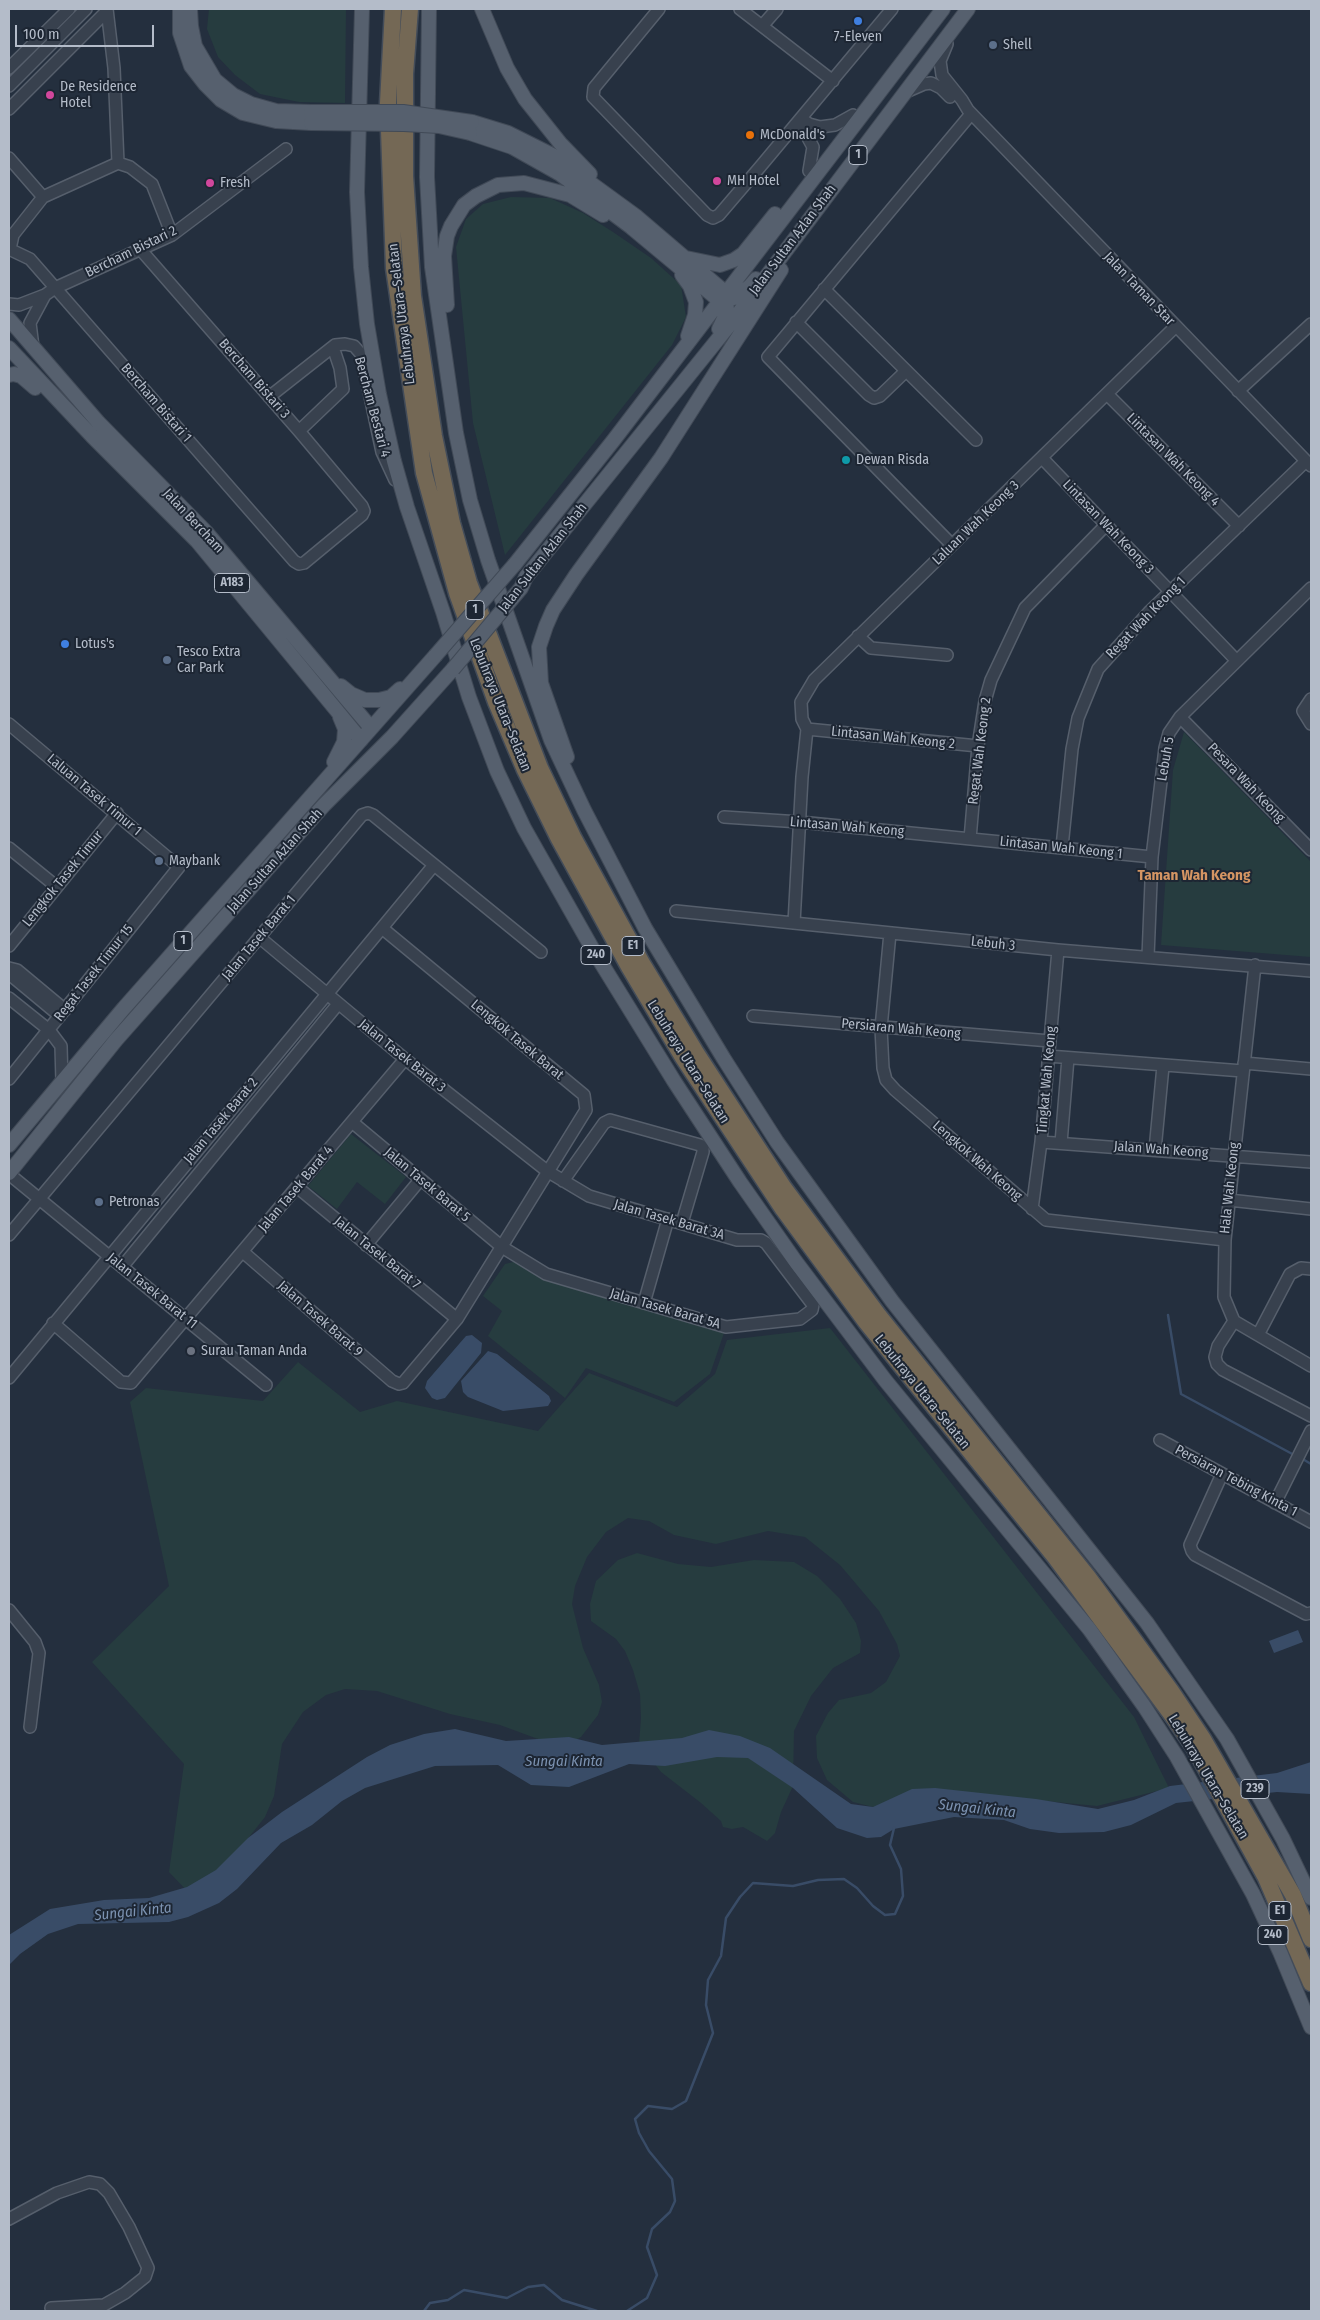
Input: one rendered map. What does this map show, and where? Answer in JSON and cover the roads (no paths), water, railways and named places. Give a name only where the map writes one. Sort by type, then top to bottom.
[{"type":"highway","name":"Lebuhraya Utara–Selatan","points":[[393,9],[388,103],[394,268],[424,473],[457,593],[496,702],[526,770],[560,840],[682,1056],[783,1209],[866,1322],[1055,1557],[1174,1718],[1199,1743]]},
{"type":"highway","name":"Lebuhraya Utara–Selatan","points":[[410,9],[406,74],[405,176],[413,296],[434,436],[452,523],[469,583],[540,768],[573,837],[643,965],[695,1051],[784,1188],[879,1316],[1088,1577],[1171,1690],[1254,1841],[1293,1895],[1311,1939]]},
{"type":"highway","name":"Lebuhraya Utara–Selatan","points":[[1254,1841],[1266,1878],[1311,1983]]},
{"type":"main road","points":[[180,9],[180,33],[192,66],[205,84],[221,100],[244,112],[276,121],[403,112],[508,134],[552,155],[724,298],[727,312],[714,341]]},
{"type":"main road","points":[[190,9],[195,46],[215,80],[233,95],[251,104],[311,118]]},
{"type":"main road","name":"240","points":[[362,9],[357,192],[361,267],[367,324],[378,394],[407,507],[443,612],[469,697],[498,771],[524,828],[592,948],[740,1182],[822,1298],[885,1380],[1090,1630],[1177,1757],[1228,1846],[1280,1952],[1311,2027]]},
{"type":"main road","name":"239","points":[[430,9],[427,168],[432,257],[456,433],[470,500],[513,636],[551,740],[584,810],[645,928],[724,1059],[777,1142],[892,1301],[1147,1623],[1227,1739],[1283,1839],[1311,1898]]},
{"type":"main road","points":[[482,9],[507,68],[530,105],[571,155],[630,207],[634,222]]},
{"type":"main road","name":"Jalan Sultan Azlan Shah","points":[[9,1145],[124,1008],[368,736],[419,674],[515,564],[614,441],[679,354],[724,298],[741,285],[943,9]]},
{"type":"main road","points":[[741,285],[750,286],[917,68],[964,13]]},
{"type":"main road","name":"Jalan Sultan Azlan Shah","points":[[9,1173],[116,1040],[324,805],[398,731],[450,667],[521,588],[526,577],[748,301],[806,221],[908,91],[964,13]]},
{"type":"main road","points":[[677,259],[720,264],[734,260],[743,254],[853,115],[896,57],[915,46]]},
{"type":"main road","points":[[456,433],[456,388],[445,289],[444,256],[451,226],[464,205],[498,185],[524,183],[570,196],[618,224],[634,222]]},
{"type":"main road","points":[[584,810],[541,683],[539,647],[546,626],[576,575],[661,458],[727,356],[799,242],[806,221]]},
{"type":"main road","points":[[677,259],[696,302],[692,328],[679,354]]},
{"type":"main road","name":"Jalan Bercham","points":[[9,319],[98,422],[206,532],[264,602],[368,736]]},
{"type":"main road","points":[[9,330],[14,340],[9,368]]},
{"type":"main road","name":"Jalan Bercham","points":[[11,351],[92,436],[197,541],[334,706],[368,736]]},
{"type":"main road","points":[[9,375],[14,374],[24,378],[73,425],[92,436]]},
{"type":"main road","points":[[264,602],[272,605],[342,688],[351,694],[365,700],[379,700],[391,697],[419,674]]},
{"type":"main road","points":[[359,770],[370,751],[368,736],[387,732],[450,667]]},
{"type":"main road","points":[[311,798],[340,753],[344,742],[345,729],[334,706]]},
{"type":"street","points":[[9,68],[69,9]]},
{"type":"street","points":[[9,86],[86,9]]},
{"type":"street","points":[[659,9],[594,88],[593,97],[710,217],[719,215],[892,9]]},
{"type":"street","points":[[740,9],[833,81]]},
{"type":"street","points":[[762,26],[777,9]]},
{"type":"street","points":[[9,108],[107,10]]},
{"type":"street","points":[[107,10],[114,68],[118,163]]},
{"type":"street","name":"Jalan Taman Star","points":[[964,13],[942,54],[940,68],[946,82],[970,112]]},
{"type":"street","name":"Jalan Taman Star","points":[[908,91],[924,84],[935,84],[970,112],[1308,463]]},
{"type":"street","points":[[952,545],[768,357],[970,112]]},
{"type":"street","points":[[798,122],[820,127],[834,125],[853,115]]},
{"type":"street","points":[[798,122],[812,147],[809,171]]},
{"type":"street","name":"Bercham Bistari 2","points":[[9,304],[18,305],[45,295],[55,288],[172,235],[286,149]]},
{"type":"street","points":[[9,158],[43,196]]},
{"type":"street","points":[[9,249],[13,235],[43,196],[118,163],[130,168],[152,184],[172,235]]},
{"type":"street","name":"Bercham Bistari 1","points":[[9,249],[30,259],[299,564],[304,563],[362,515],[364,511]]},
{"type":"street","name":"Bercham Bistari 3","points":[[140,249],[299,431],[364,511]]},
{"type":"street","points":[[824,289],[976,440]]},
{"type":"street","name":"Bercham Bistari 2","points":[[33,348],[30,323],[45,295]]},
{"type":"street","points":[[796,322],[874,398],[880,396],[906,372]]},
{"type":"street","points":[[1238,391],[1310,326]]},
{"type":"street","name":"Laluan Wah Keong 3","points":[[794,923],[807,729],[801,711],[801,702],[807,688],[1175,327]]},
{"type":"street","name":"Bercham Bestari 4","points":[[332,347],[345,344],[354,346],[360,354],[382,452],[407,507]]},
{"type":"street","points":[[269,397],[332,347],[340,368],[343,389],[299,431]]},
{"type":"street","name":"Lintasan Wah Keong 4","points":[[1107,394],[1239,526]]},
{"type":"street","name":"Lintasan Wah Keong 3","points":[[1042,458],[1236,660]]},
{"type":"street","name":"Regat Wah Keong 1","points":[[1062,847],[1072,749],[1078,718],[1086,694],[1098,669],[1122,640],[1171,591],[1308,463]]},
{"type":"street","name":"Regat Wah Keong 2","points":[[970,839],[978,746],[985,701],[991,680],[1025,608],[1106,525]]},
{"type":"street","name":"Lebuh 5","points":[[1148,957],[1152,858],[1165,748],[1169,733],[1180,717],[1236,660],[1309,595]]},
{"type":"street","points":[[858,636],[871,648],[948,655]]},
{"type":"street","points":[[1311,700],[1303,712],[1311,724]]},
{"type":"street","name":"Pesara Wah Keong","points":[[1180,717],[1311,850]]},
{"type":"street","name":"Laluan Tasek Timur 1","points":[[9,724],[179,867]]},
{"type":"street","name":"Lintasan Wah Keong 2","points":[[807,729],[978,746]]},
{"type":"street","name":"Lengkok Tasek Timur","points":[[9,946],[117,813]]},
{"type":"street","name":"Jalan Tasek Barat 1","points":[[9,1235],[362,815],[368,813],[373,815],[541,952]]},
{"type":"street","name":"Lintasan Wah Keong","points":[[724,817],[800,822],[970,839]]},
{"type":"street","name":"Lintasan Wah Keong 1","points":[[970,839],[1062,847],[1152,858]]},
{"type":"street","points":[[9,848],[57,887]]},
{"type":"street","name":"Jalan Tasek Barat 2","points":[[9,1378],[434,865]]},
{"type":"street","name":"Regat Tasek Timur 15","points":[[9,1079],[179,867]]},
{"type":"street","name":"Lebuh 3","points":[[676,910],[1058,950],[1311,971]]},
{"type":"street","name":"Lengkok Tasek Barat","points":[[382,928],[584,1096],[586,1110],[457,1319],[406,1380],[399,1384]]},
{"type":"street","name":"Lengkok Wah Keong","points":[[890,933],[881,1028],[882,1068],[890,1085],[1032,1209],[1050,1221],[1225,1240]]},
{"type":"street","name":"Jalan Tasek Barat 3","points":[[259,937],[405,1059],[547,1172]]},
{"type":"street","name":"Tingkat Wah Keong","points":[[1032,1209],[1041,1142],[1058,950]]},
{"type":"street","name":"Hala Wah Keong","points":[[1234,1321],[1224,1297],[1225,1240],[1255,965]]},
{"type":"street","points":[[9,969],[17,970],[62,1013]]},
{"type":"street","points":[[9,998],[49,1030],[61,1046],[62,1082]]},
{"type":"street","points":[[122,1266],[338,1004]]},
{"type":"street","name":"Persiaran Wah Keong","points":[[753,1016],[1050,1041]]},
{"type":"street","points":[[1048,1056],[1163,1066],[1311,1068]]},
{"type":"street","name":"Tingkat Wah Keong","points":[[1060,1143],[1068,1058]]},
{"type":"street","name":"Jalan Tasek Barat 4","points":[[54,1323],[121,1382],[131,1383],[405,1059]]},
{"type":"street","points":[[1155,1150],[1163,1066]]},
{"type":"street","points":[[563,1181],[604,1123],[610,1120],[700,1145],[703,1148],[703,1152],[682,1223]]},
{"type":"street","name":"Jalan Tasek Barat 5","points":[[352,1122],[502,1246]]},
{"type":"street","name":"Jalan Wah Keong","points":[[1041,1142],[1311,1162]]},
{"type":"street","name":"Jalan Tasek Barat 3A","points":[[547,1172],[589,1196],[737,1240],[761,1240],[766,1243],[785,1267]]},
{"type":"street","name":"Jalan Tasek Barat 11","points":[[9,1173],[266,1385]]},
{"type":"street","points":[[366,1245],[420,1180]]},
{"type":"street","name":"Jalan Tasek Barat 7","points":[[297,1187],[457,1319]]},
{"type":"street","points":[[1229,1200],[1311,1209]]},
{"type":"street","points":[[644,1303],[668,1219]]},
{"type":"street","name":"Jalan Tasek Barat 5A","points":[[502,1246],[546,1274],[726,1327],[804,1318],[812,1310],[813,1305],[785,1267]]},
{"type":"street","name":"Jalan Tasek Barat 9","points":[[243,1252],[392,1381],[399,1384]]},
{"type":"street","points":[[1258,1335],[1290,1274],[1301,1268],[1311,1269]]},
{"type":"street","points":[[1311,1366],[1234,1321],[1218,1346],[1215,1357],[1217,1364],[1223,1370],[1311,1416]]},
{"type":"street","points":[[1275,1503],[1311,1431]]},
{"type":"street","name":"Persiaran Tebing Kinta 1","points":[[1160,1440],[1311,1522]]},
{"type":"street","points":[[1222,1474],[1190,1545],[1192,1551],[1195,1555],[1306,1614],[1311,1613]]},
{"type":"street","points":[[9,1610],[34,1642],[39,1653],[30,1727]]},
{"type":"street","points":[[9,2219],[57,2193],[89,2182],[100,2184],[129,2226],[148,2268],[145,2276],[125,2293],[104,2305],[51,2308]]},
{"type":"water","points":[[472,1335],[482,1343],[481,1353],[445,1398],[437,1400],[432,1398],[425,1388],[427,1381],[466,1336]]},
{"type":"water","points":[[488,1351],[497,1354],[549,1396],[551,1401],[548,1406],[503,1411],[468,1397],[463,1392],[461,1381]]},
{"type":"water","points":[[1298,1630],[1303,1642],[1274,1653],[1269,1641]]},
{"type":"water","name":"Sungai Kinta","points":[[455,1729],[506,1741],[569,1737],[602,1745],[682,1738],[709,1730],[740,1736],[770,1748],[851,1804],[873,1807],[912,1789],[935,1788],[1036,1799],[1098,1809],[1134,1800],[1170,1786],[1277,1773],[1311,1762],[1311,1794],[1277,1792],[1176,1803],[1131,1825],[1104,1832],[1059,1833],[1030,1829],[1004,1820],[954,1817],[894,1829],[881,1837],[867,1838],[837,1828],[793,1788],[748,1758],[717,1757],[665,1766],[629,1764],[569,1787],[531,1785],[498,1765],[435,1766],[365,1788],[342,1801],[312,1825],[281,1843],[237,1889],[219,1903],[188,1917],[169,1922],[78,1924],[48,1934],[20,1954],[9,1965],[9,1935],[50,1909],[104,1900],[149,1898],[187,1887],[216,1870],[248,1838],[282,1812],[367,1757],[390,1745],[424,1734]]},
{"type":"waterway","points":[[1168,1315],[1181,1394],[1296,1456]]},
{"type":"waterway","points":[[1301,1458],[1311,1464]]},
{"type":"waterway","points":[[627,2311],[647,2298],[657,2275],[647,2247],[652,2229],[670,2212],[675,2201],[672,2179],[649,2151],[639,2133],[635,2119],[648,2106],[672,2109],[686,2101],[713,2033],[706,2005],[708,1980],[721,1956],[726,1918],[740,1897],[753,1883],[793,1886],[818,1880],[844,1879],[857,1888],[873,1906],[885,1915],[895,1914],[903,1896],[901,1869],[890,1845],[894,1828]]},
{"type":"waterway","points":[[424,2311],[430,2303],[448,2300],[464,2290],[507,2298],[528,2287],[544,2285],[562,2300],[597,2311]]},
{"type":"place","name":"7-Eleven","points":[[858,21]]},
{"type":"place","name":"Shell","points":[[993,45]]},
{"type":"place","name":"De Residence Hotel","points":[[50,95]]},
{"type":"place","name":"McDonald's","points":[[750,135]]},
{"type":"place","name":"MH Hotel","points":[[717,181]]},
{"type":"place","name":"Fresh","points":[[210,183]]},
{"type":"place","name":"Dewan Risda","points":[[846,460]]},
{"type":"place","name":"Lotus's","points":[[65,644]]},
{"type":"place","name":"Tesco Extra Car Park","points":[[167,660]]},
{"type":"place","name":"Maybank","points":[[159,861]]},
{"type":"place","name":"Petronas","points":[[99,1202]]},
{"type":"place","name":"Surau Taman Anda","points":[[191,1351]]},
{"type":"district","name":"Taman Wah Keong","points":[[1194,876]]}]
